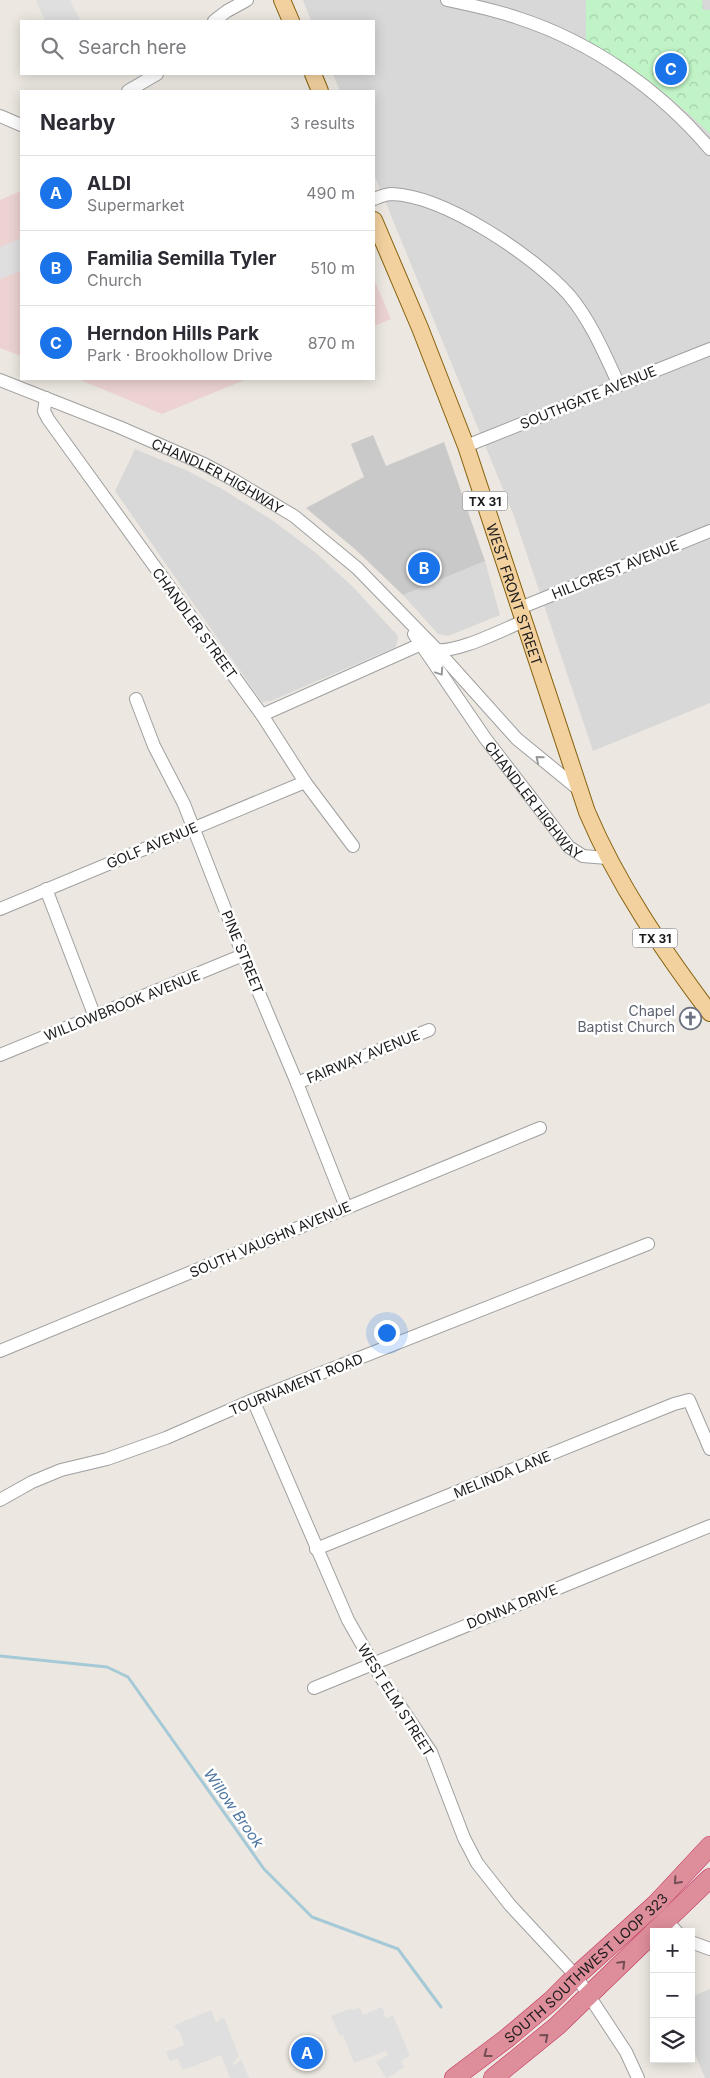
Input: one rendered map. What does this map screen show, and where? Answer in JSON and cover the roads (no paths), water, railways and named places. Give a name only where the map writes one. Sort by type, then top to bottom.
[{"type":"highway","name":"SOUTH SOUTHWEST LOOP 323","points":[[454,2078],[528,2022],[656,1904],[710,1846]]},
{"type":"highway","name":"SOUTH SOUTHWEST LOOP 323","points":[[664,1928],[710,1878]]},
{"type":"highway","name":"SOUTH SOUTHWEST LOOP 323","points":[[493,2078],[539,2042],[650,1941]]},
{"type":"main road","points":[[282,0],[291,20]]},
{"type":"main road","points":[[313,75],[320,90]]},
{"type":"main road","name":"WEST FRONT STREET","points":[[375,222],[420,328],[466,446],[577,788],[607,858]]},
{"type":"main road","name":"CHANDLER HIGHWAY","points":[[607,858],[661,947],[710,1013]]},
{"type":"street","points":[[215,20],[247,0]]},
{"type":"street","points":[[447,0],[517,18],[553,31],[581,44],[633,77],[672,110],[710,149]]},
{"type":"street","points":[[130,90],[155,75]]},
{"type":"street","points":[[0,116],[20,125]]},
{"type":"street","points":[[375,199],[390,194],[426,202],[460,216],[498,236],[521,253],[540,268],[569,296],[596,335],[619,385]]},
{"type":"street","name":"SOUTHGATE AVENUE","points":[[466,446],[710,349]]},
{"type":"street","name":"CHANDLER HIGHWAY","points":[[0,380],[119,427],[204,464],[267,499],[304,524],[340,554],[404,617],[517,739],[577,788]]},
{"type":"street","name":"CHANDLER STREET","points":[[46,398],[44,411],[48,419],[262,715],[305,782],[353,846]]},
{"type":"street","name":"HILLCREST AVENUE","points":[[262,715],[429,645],[452,650],[522,614],[710,531]]},
{"type":"street","name":"CHANDLER HIGHWAY","points":[[429,645],[485,738],[569,848],[583,856],[607,858]]},
{"type":"street","name":"PINE STREET","points":[[136,699],[154,746],[194,827],[243,956],[297,1083],[346,1207]]},
{"type":"street","name":"GOLF AVENUE","points":[[0,909],[305,782]]},
{"type":"street","points":[[46,889],[95,1017]]},
{"type":"street","name":"WILLOWBROOK AVENUE","points":[[0,1055],[243,956]]},
{"type":"street","name":"FAIRWAY AVENUE","points":[[297,1083],[430,1030]]},
{"type":"street","name":"SOUTH VAUGHN AVENUE","points":[[0,1351],[540,1128]]},
{"type":"street","name":"TOURNAMENT ROAD","points":[[0,1500],[62,1470],[107,1459],[166,1438],[253,1400],[648,1244]]},
{"type":"street","name":"WEST ELM STREET","points":[[253,1400],[348,1620],[372,1663],[431,1752],[464,1838],[477,1863],[510,1905],[576,1976],[626,2052],[638,2078]]},
{"type":"street","name":"MELINDA LANE","points":[[316,1549],[689,1400],[710,1449]]},
{"type":"street","name":"DONNA DRIVE","points":[[314,1688],[710,1526]]},
{"type":"street","points":[[695,1943],[710,1949]]},
{"type":"waterway","name":"Willow Brook","points":[[0,1656],[107,1667],[128,1677],[264,1869],[312,1917],[398,1949],[441,2007]]},
{"type":"place","name":"Herndon Hills Park","points":[[671,69]]},
{"type":"place","name":"Familia Semilla Tyler","points":[[424,568]]},
{"type":"place","name":"Chapel Baptist Church","points":[[691,1018]]},
{"type":"place","name":"ALDI","points":[[307,2053]]}]
